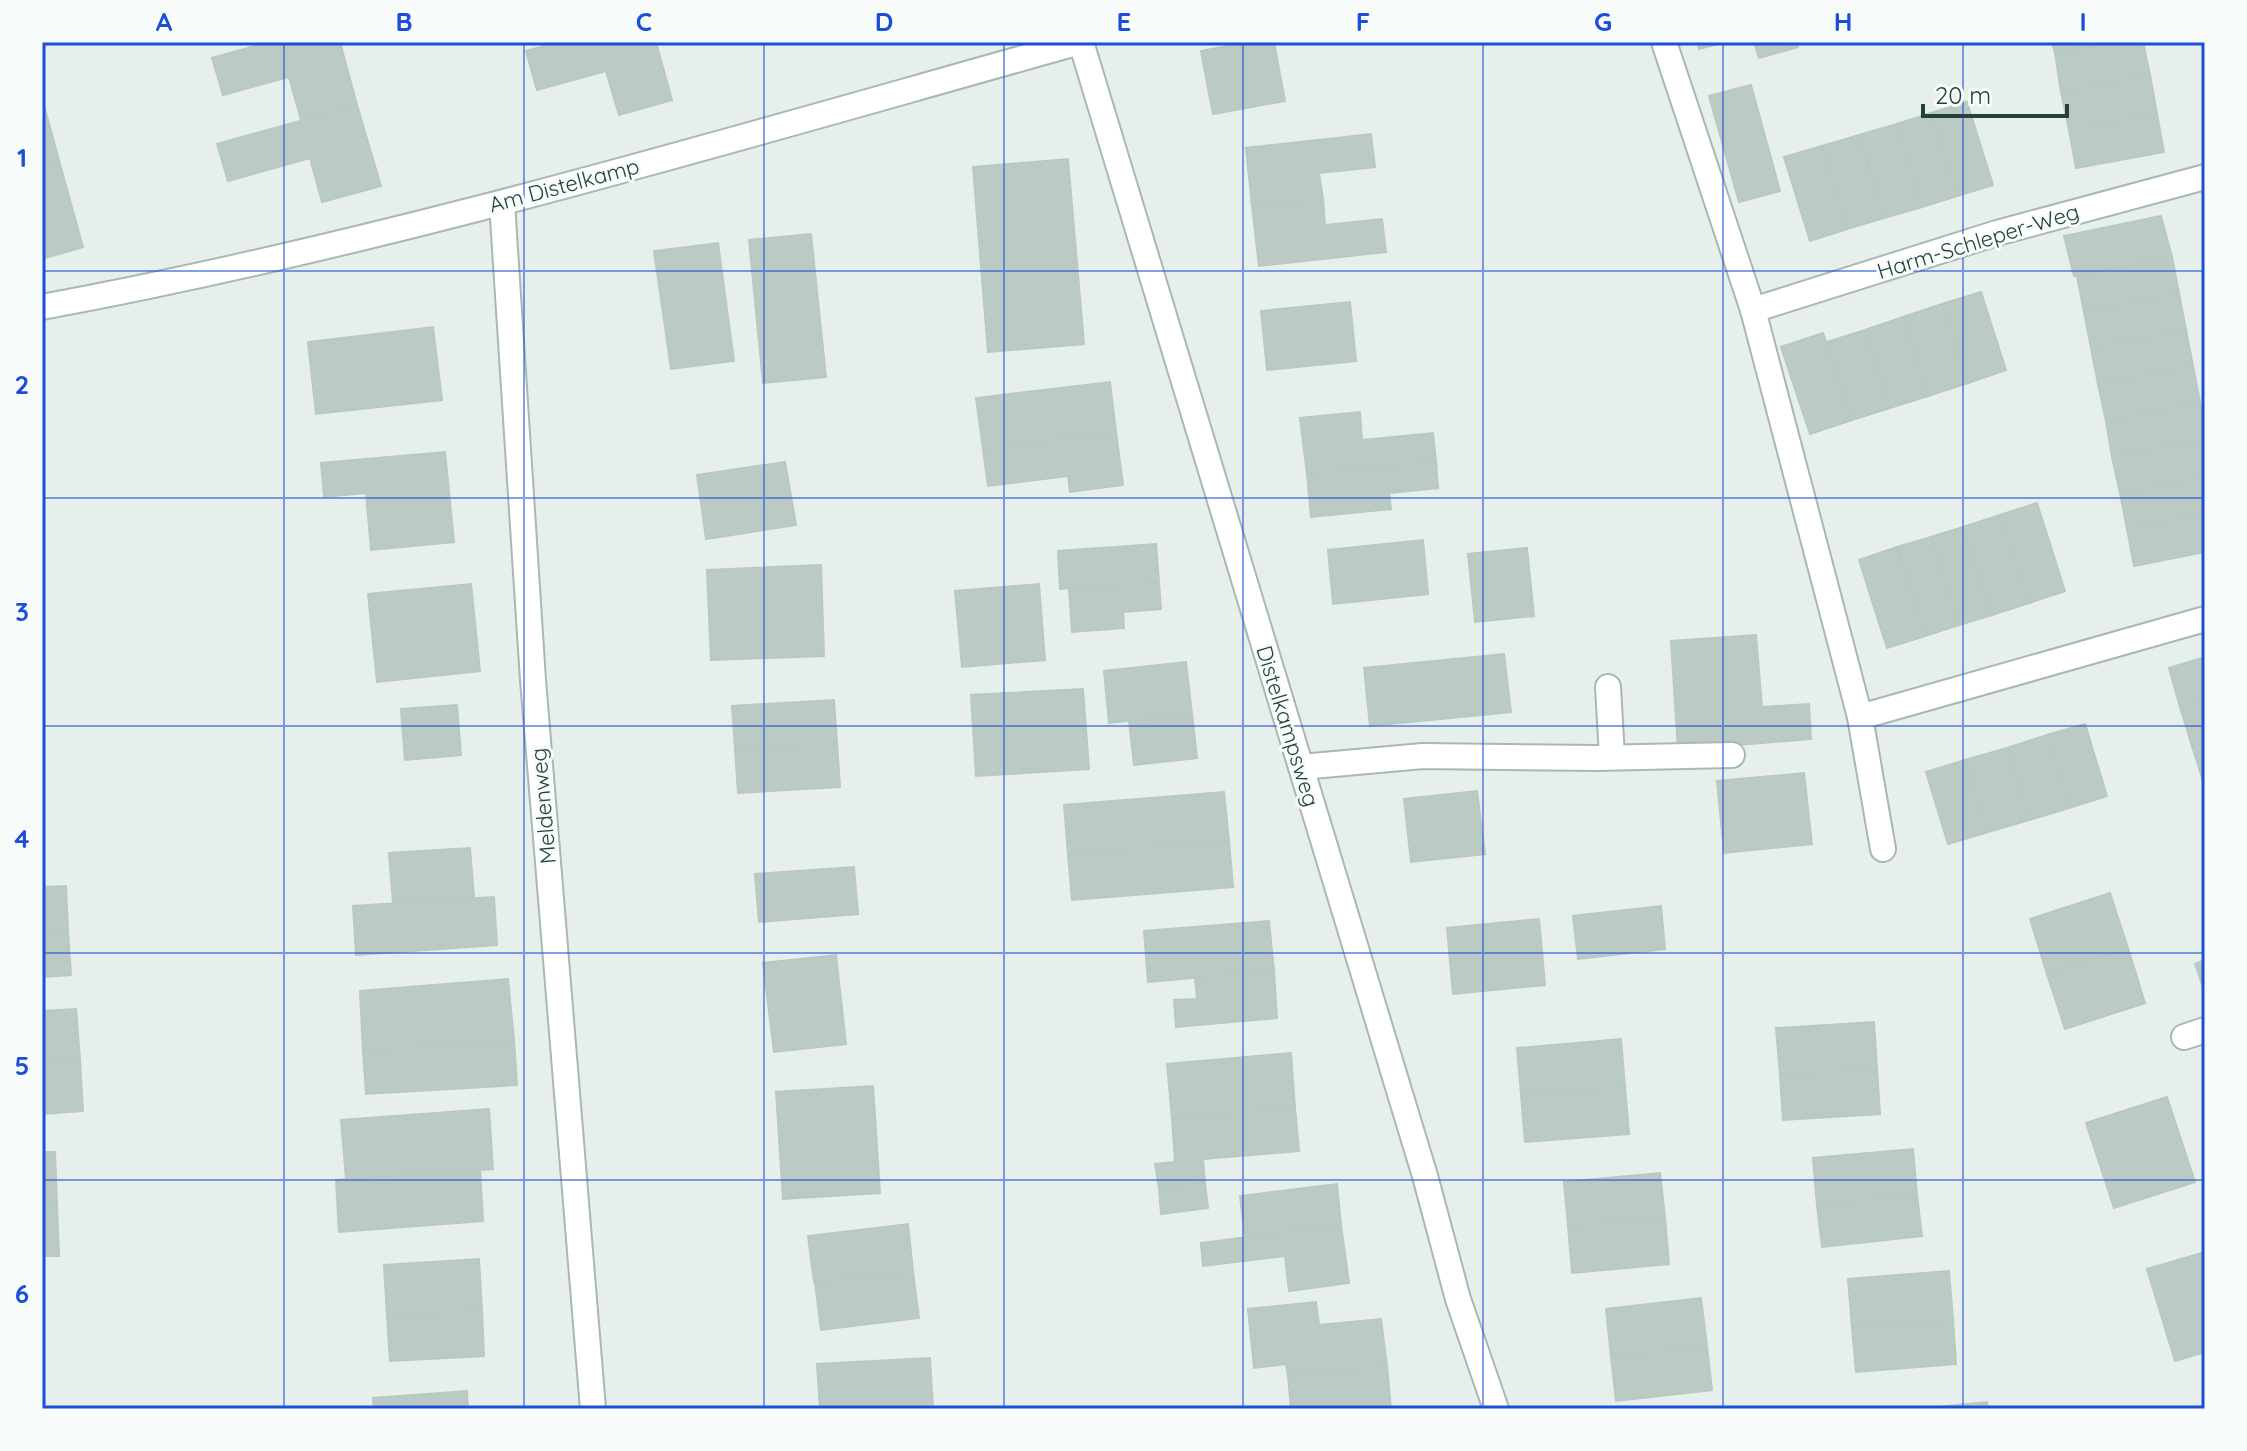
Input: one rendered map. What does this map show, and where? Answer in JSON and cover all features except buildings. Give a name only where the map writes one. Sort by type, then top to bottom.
[{"type":"street","name":"Am Distelkamp","points":[[42,307],[171,283],[502,203],[1081,42]]},
{"type":"street","name":"Distelkampsweg","points":[[1081,42],[1425,1176],[1456,1291],[1496,1409]]},
{"type":"street","points":[[1664,42],[1753,310],[1860,717],[1883,849]]},
{"type":"street","name":"Harm-Schleper-Weg","points":[[1753,310],[1997,233],[2205,177]]},
{"type":"street","name":"Meldenweg","points":[[502,203],[533,680],[593,1409]]},
{"type":"street","points":[[1860,717],[2205,619]]},
{"type":"street","points":[[1608,687],[1612,757]]},
{"type":"street","points":[[1301,767],[1423,756],[1732,755]]}]
